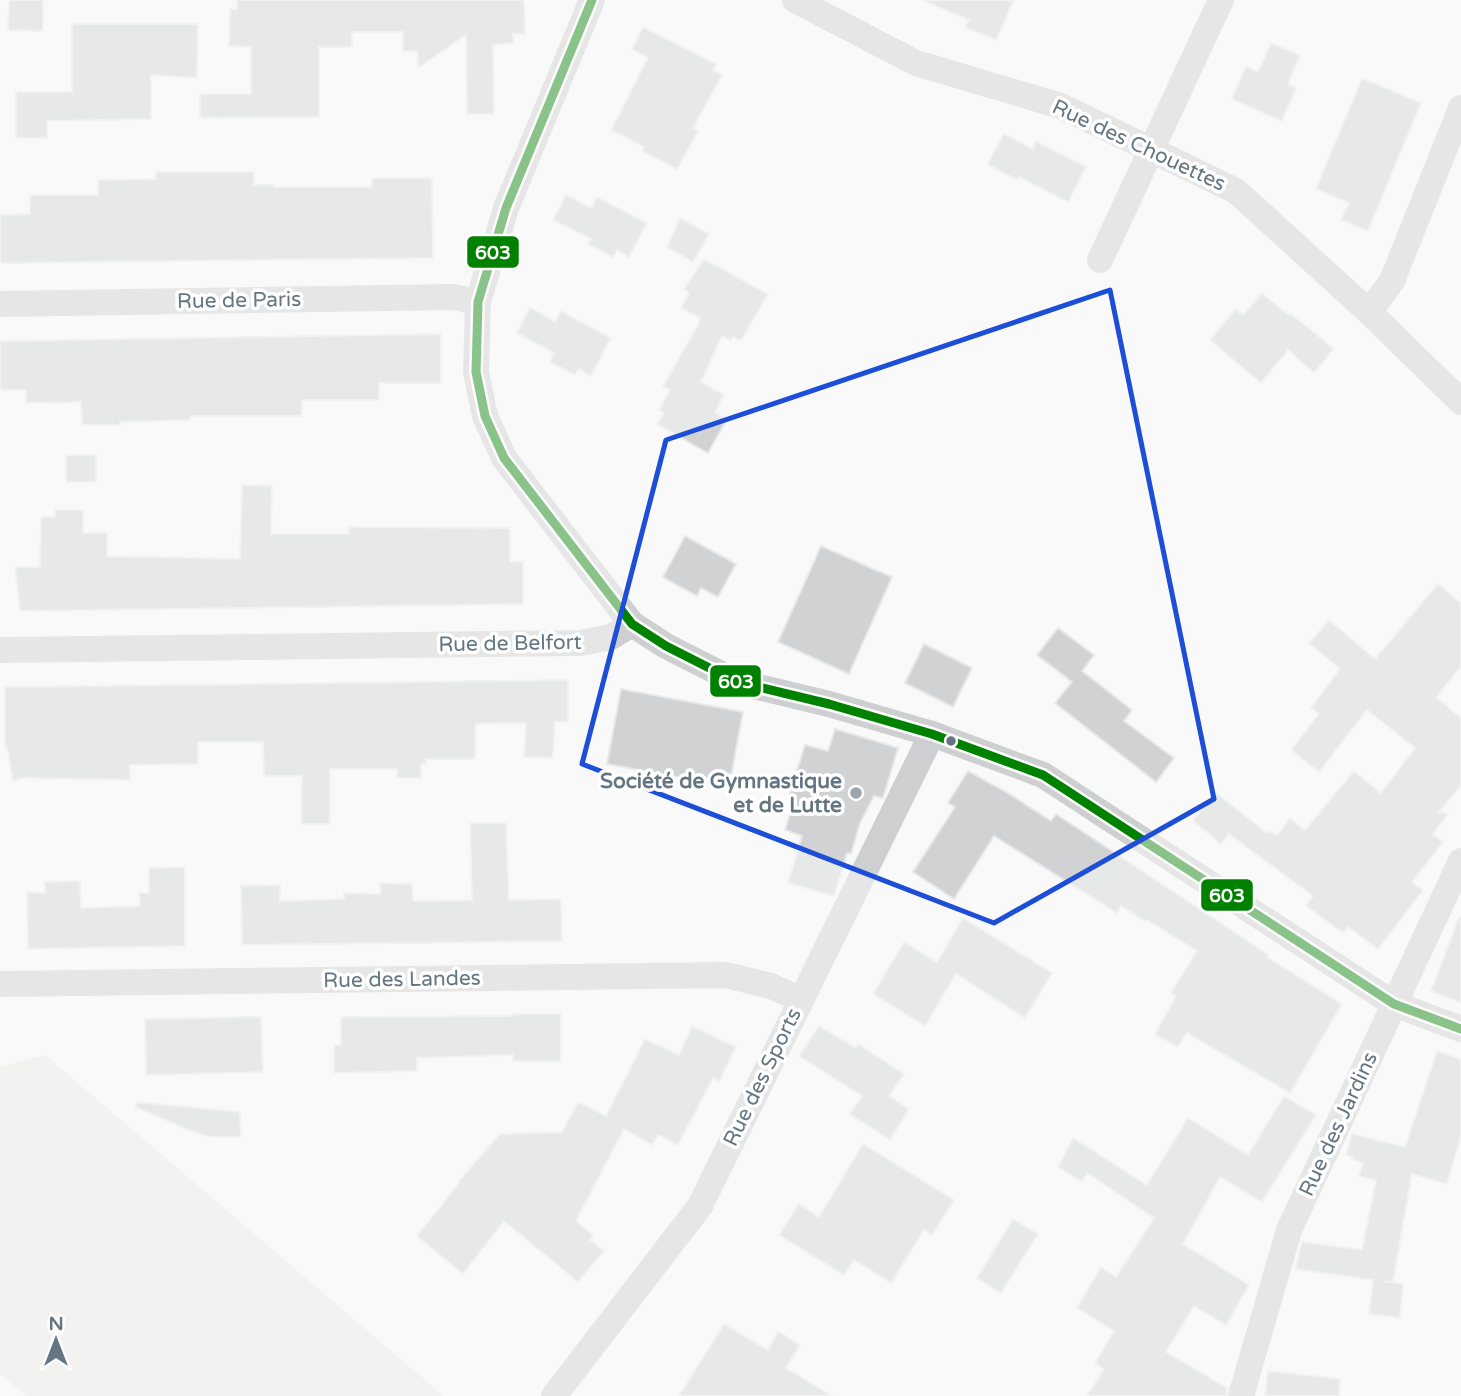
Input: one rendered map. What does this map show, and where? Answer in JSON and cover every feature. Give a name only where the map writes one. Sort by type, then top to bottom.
[{"type":"street","points":[[592,0],[506,208],[478,302],[476,372],[485,416],[504,458],[632,624],[666,646],[737,682],[829,704],[932,734],[1043,775],[1394,1004],[1461,1029]]},
{"type":"street","name":"Rue des Chouettes","points":[[795,0],[916,63],[1061,106],[1236,191],[1369,312],[1461,402]]},
{"type":"street","points":[[1100,260],[1221,0]]},
{"type":"street","points":[[1369,312],[1392,281],[1461,108]]},
{"type":"street","name":"Rue de Paris","points":[[0,304],[453,297],[478,302]]},
{"type":"street","name":"Rue de Belfort","points":[[0,650],[580,643],[611,637],[632,624]]},
{"type":"street","name":"Rue des Sports","points":[[554,1396],[700,1206],[932,734]]},
{"type":"street","name":"Rue des Jardins","points":[[1241,1396],[1289,1230],[1461,861]]},
{"type":"street","name":"Rue des Landes","points":[[0,984],[726,975],[771,986],[800,999]]},
{"type":"highlighted area","points":[[1110,290],[1214,799],[994,923],[582,764],[666,440]]},
{"type":"shaded area","points":[[45,1055],[444,1396],[26,1396],[0,1374],[0,1067]]},
{"type":"building","points":[[9,0],[43,0],[43,31],[8,30]]},
{"type":"building","points":[[237,0],[524,0],[525,34],[513,34],[514,43],[493,45],[494,114],[467,114],[466,35],[418,68],[417,51],[403,51],[403,32],[352,32],[352,47],[319,47],[319,117],[200,118],[200,94],[251,94],[251,47],[229,46],[230,9],[237,9]]},
{"type":"building","points":[[922,0],[1014,0],[996,40],[965,27],[969,20]]},
{"type":"building","points":[[72,24],[198,24],[197,78],[151,75],[151,119],[47,121],[47,138],[16,138],[16,92],[72,92]]},
{"type":"building","points":[[643,27],[716,64],[713,70],[722,75],[693,128],[698,131],[677,169],[642,151],[644,147],[611,130],[648,58],[632,49]]},
{"type":"building","points":[[1271,43],[1300,55],[1288,84],[1296,88],[1282,121],[1232,99],[1246,66],[1258,72]]},
{"type":"building","points":[[1362,78],[1421,103],[1368,231],[1341,220],[1349,203],[1316,189]]},
{"type":"building","points":[[1004,134],[1033,149],[1036,141],[1086,167],[1068,202],[987,164]]},
{"type":"building","points":[[156,172],[254,172],[254,185],[274,187],[372,187],[372,178],[432,178],[433,258],[0,263],[0,215],[30,214],[30,195],[98,195],[98,180],[156,179]]},
{"type":"building","points":[[566,195],[591,208],[597,197],[647,223],[629,257],[617,250],[613,257],[588,244],[591,239],[553,220]]},
{"type":"building","points":[[680,218],[709,234],[693,262],[667,247]]},
{"type":"building","points":[[704,259],[768,294],[741,341],[733,337],[731,341],[722,336],[701,382],[724,395],[715,412],[727,419],[708,453],[657,424],[664,413],[659,410],[670,390],[663,386],[699,323],[700,318],[681,308],[689,293],[684,289]]},
{"type":"building","points":[[1262,293],[1334,349],[1314,373],[1288,350],[1261,383],[1210,340],[1236,309],[1243,315]]},
{"type":"building","points":[[530,307],[555,322],[561,311],[611,338],[591,376],[579,369],[575,375],[550,362],[554,353],[517,333]]},
{"type":"building","points":[[441,334],[441,383],[379,383],[379,400],[302,400],[301,416],[190,416],[190,420],[82,425],[81,402],[26,403],[26,390],[0,390],[0,341]]},
{"type":"building","points":[[66,455],[96,455],[96,482],[66,482]]},
{"type":"building","points":[[242,485],[272,486],[271,534],[349,534],[349,527],[510,528],[510,562],[523,561],[523,604],[20,611],[15,567],[40,567],[41,517],[55,517],[55,510],[83,510],[83,533],[107,533],[107,556],[240,559]]},
{"type":"building","points":[[685,536],[736,564],[718,597],[701,588],[697,596],[663,577]]},
{"type":"building","points":[[821,546],[892,577],[849,674],[778,642]]},
{"type":"building","points":[[1438,584],[1461,603],[1461,667],[1436,697],[1461,718],[1461,786],[1439,812],[1448,814],[1433,834],[1443,842],[1412,882],[1423,890],[1378,949],[1348,927],[1343,933],[1306,906],[1313,896],[1229,834],[1221,844],[1193,821],[1215,792],[1267,833],[1269,830],[1277,836],[1290,818],[1305,830],[1354,771],[1381,793],[1415,748],[1367,710],[1319,772],[1291,750],[1319,714],[1311,708],[1340,669],[1309,643],[1329,620],[1375,659]]},
{"type":"building","points":[[1058,628],[1094,655],[1082,671],[1132,710],[1124,721],[1174,758],[1156,782],[1055,703],[1072,682],[1037,655]]},
{"type":"building","points":[[924,644],[972,668],[953,707],[905,683]]},
{"type":"building","points":[[568,680],[568,722],[555,722],[553,758],[524,757],[526,723],[476,724],[475,759],[426,759],[426,764],[421,764],[421,778],[397,778],[397,769],[330,769],[330,824],[301,824],[302,776],[264,776],[263,742],[198,742],[198,764],[130,765],[130,780],[24,778],[13,781],[5,747],[5,687]]},
{"type":"building","points":[[621,689],[743,712],[729,787],[607,764]]},
{"type":"building","points":[[835,729],[898,748],[883,798],[874,796],[860,823],[851,854],[847,853],[834,896],[788,883],[802,836],[785,830],[795,798],[789,796],[805,745],[828,751]]},
{"type":"building","points":[[968,771],[1051,821],[1056,814],[1269,955],[1267,957],[1342,1004],[1290,1093],[1187,1033],[1178,1047],[1155,1034],[1176,996],[1171,993],[1197,951],[1147,920],[1146,922],[1121,906],[1117,913],[994,836],[954,899],[913,872],[955,807],[948,803]]},
{"type":"building","points":[[470,823],[506,823],[509,900],[561,899],[562,941],[242,945],[241,886],[280,885],[280,901],[344,899],[344,893],[380,894],[380,883],[412,884],[413,901],[472,900]]},
{"type":"building","points":[[185,867],[185,946],[28,949],[27,892],[45,893],[45,882],[80,881],[81,908],[140,906],[139,893],[149,893],[149,868]]},
{"type":"building","points":[[1459,917],[1461,918],[1461,1003],[1431,991]]},
{"type":"building","points":[[963,918],[1052,973],[1025,1018],[956,974],[925,1026],[873,994],[904,942],[937,962]]},
{"type":"building","points":[[561,1014],[561,1062],[513,1061],[513,1055],[417,1058],[417,1071],[334,1073],[334,1045],[341,1045],[341,1017]]},
{"type":"building","points":[[261,1017],[263,1072],[146,1075],[145,1019]]},
{"type":"building","points":[[692,1026],[736,1047],[719,1082],[713,1078],[678,1145],[658,1135],[652,1145],[624,1129],[576,1221],[593,1235],[590,1240],[604,1251],[578,1282],[504,1221],[463,1274],[417,1236],[458,1182],[500,1134],[562,1132],[578,1102],[606,1116],[645,1039],[679,1055]]},
{"type":"building","points":[[819,1026],[856,1048],[858,1044],[904,1074],[889,1096],[909,1109],[890,1140],[850,1114],[862,1096],[799,1056]]},
{"type":"building","points":[[1437,1051],[1461,1059],[1461,1136],[1447,1184],[1412,1174],[1393,1282],[1383,1281],[1403,1284],[1400,1318],[1369,1314],[1373,1280],[1296,1269],[1298,1257],[1302,1242],[1362,1250],[1376,1181],[1359,1176],[1363,1163],[1346,1155],[1352,1134],[1405,1147]]},
{"type":"building","points":[[1284,1096],[1316,1115],[1262,1202],[1220,1177],[1183,1244],[1249,1285],[1226,1325],[1194,1306],[1166,1352],[1227,1388],[1226,1396],[1087,1396],[1104,1369],[1095,1363],[1114,1331],[1077,1308],[1101,1267],[1116,1277],[1154,1218],[1087,1173],[1082,1182],[1058,1167],[1073,1138],[1147,1185],[1188,1118],[1248,1155]]},
{"type":"building","points":[[137,1102],[240,1112],[241,1137],[209,1137],[191,1131],[135,1107]]},
{"type":"building","points":[[863,1144],[954,1200],[932,1235],[924,1230],[891,1283],[854,1260],[844,1275],[779,1235],[799,1204],[819,1217]]},
{"type":"building","points":[[1013,1219],[1038,1234],[1001,1293],[977,1278]]},
{"type":"building","points":[[724,1324],[768,1350],[778,1331],[800,1345],[786,1368],[832,1396],[679,1396]]},
{"type":"building","points":[[1268,1371],[1340,1379],[1339,1396],[1265,1396]]},
{"type":"transit line","name":"603","points":[[592,0],[506,208],[478,302],[476,372],[485,416],[504,458],[632,624],[666,646],[737,682],[829,704],[932,734],[1043,775],[1394,1004],[1461,1029]]},
{"type":"place","name":"Société de Gymnastique et de Lutte","points":[[856,793]]}]
